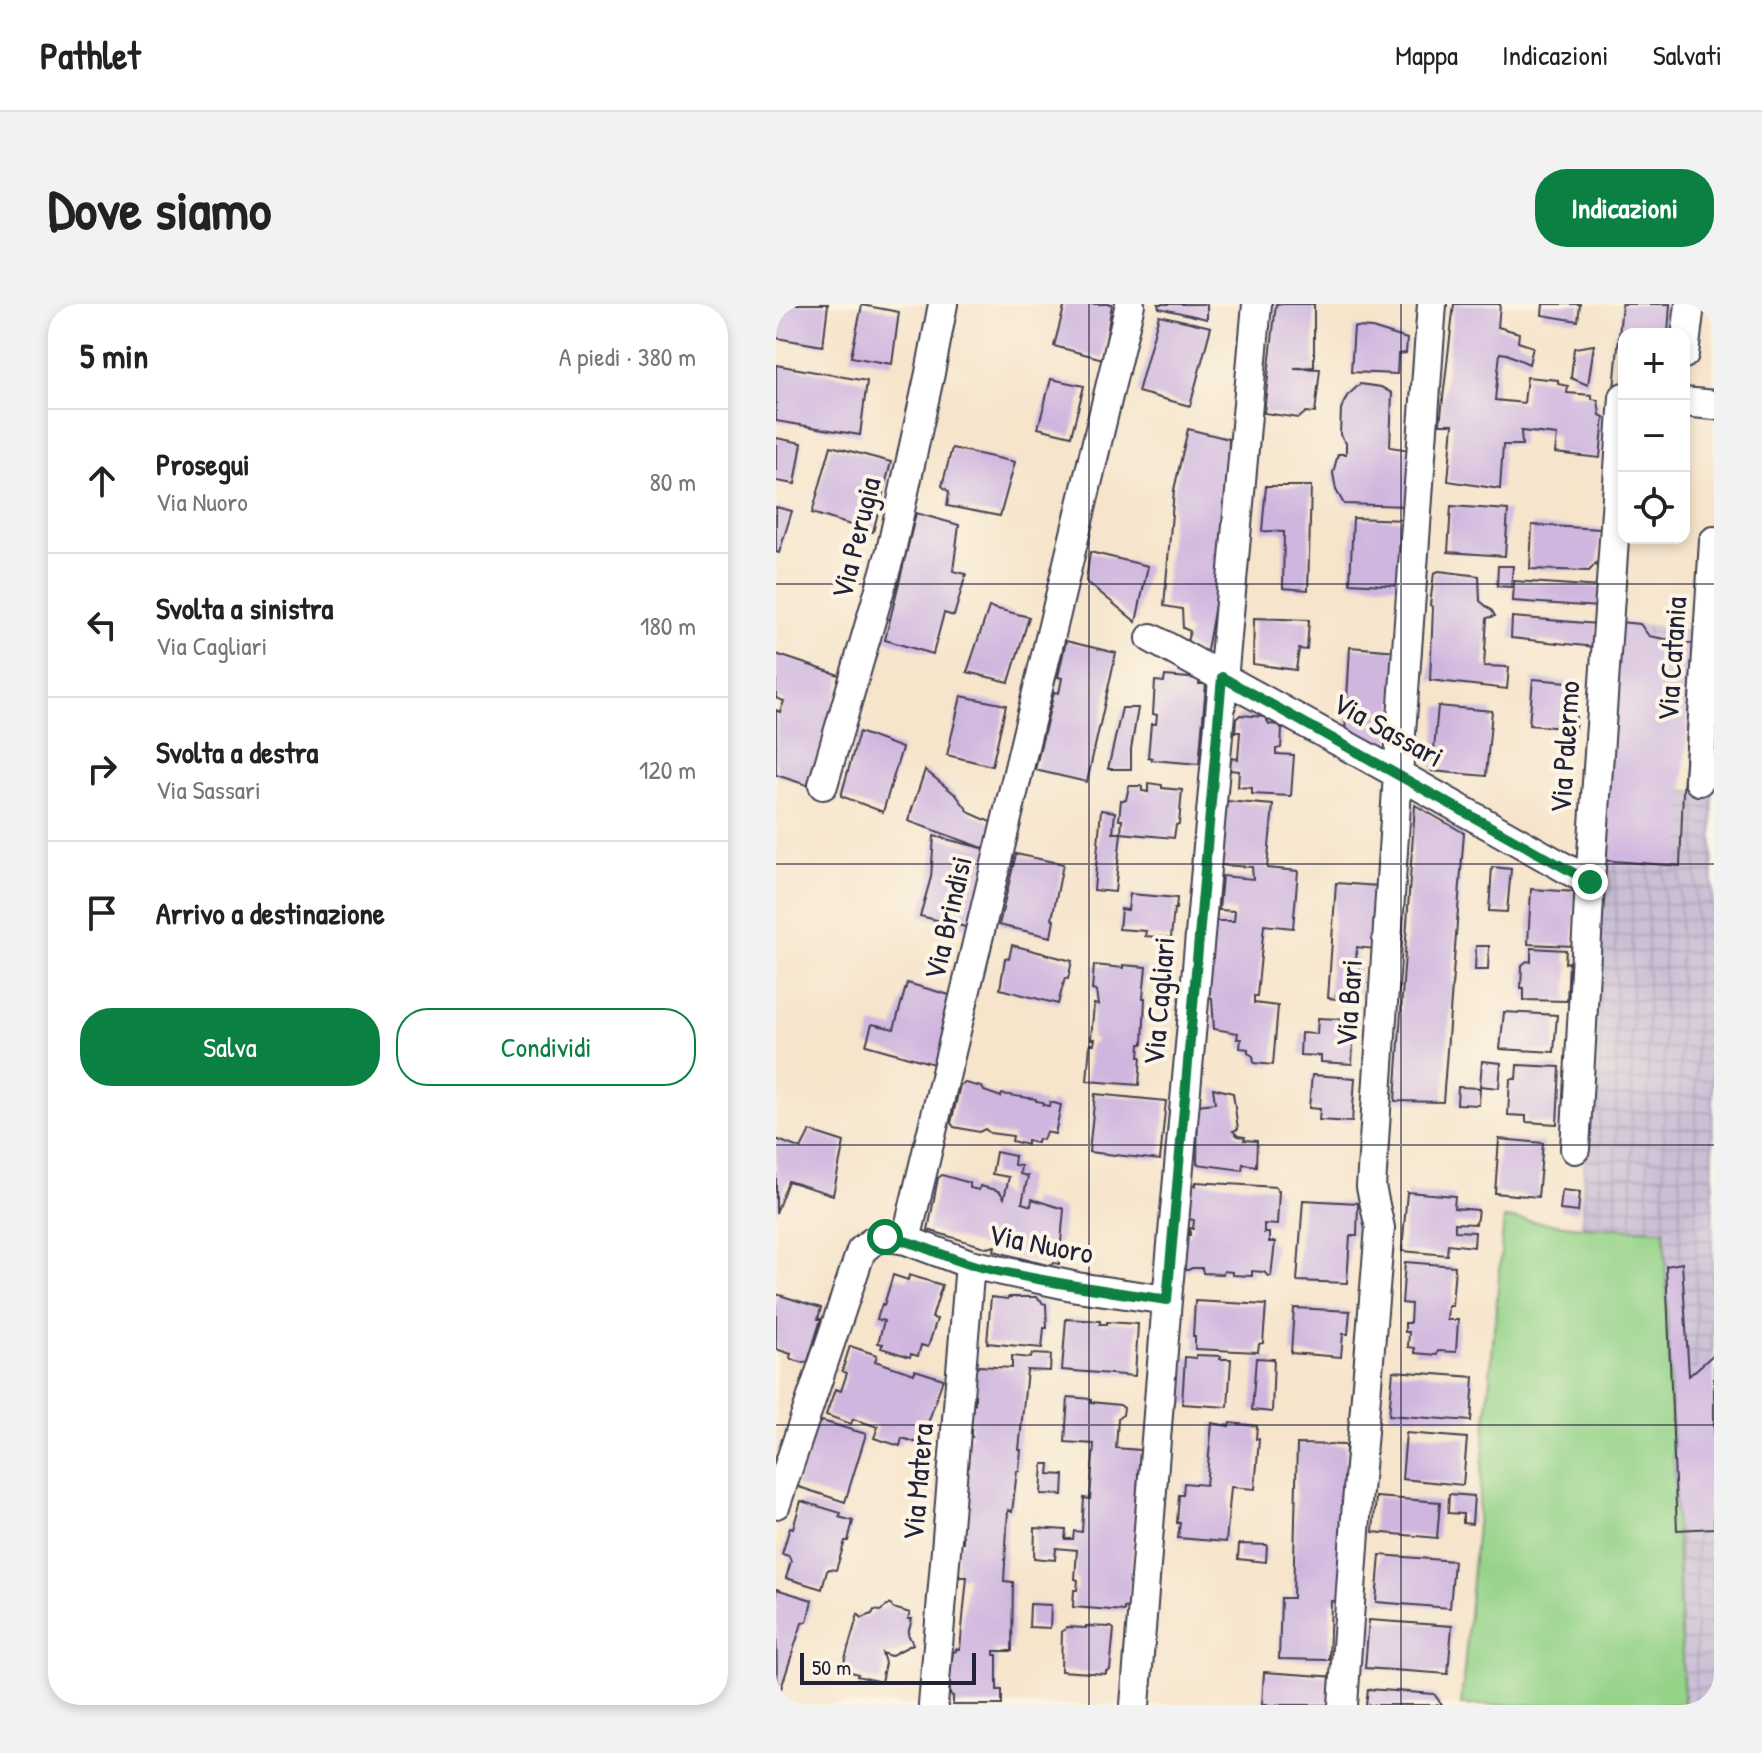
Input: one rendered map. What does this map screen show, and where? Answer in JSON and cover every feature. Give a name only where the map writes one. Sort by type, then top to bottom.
[{"type":"street","name":"Via Perugia","points":[[823,785],[891,551],[943,304]]},
{"type":"street","name":"Via Brindisi","points":[[906,1240],[1130,304]]},
{"type":"street","name":"Via Cagliari","points":[[1135,1705],[1167,1300],[1257,304]]},
{"type":"street","name":"Via Bari","points":[[1343,1705],[1380,1228],[1371,1187],[1432,304]]},
{"type":"street","points":[[1687,328],[1690,304]]},
{"type":"street","name":"Via Palermo","points":[[1575,1149],[1624,400]]},
{"type":"street","points":[[1690,403],[1714,405]]},
{"type":"street","name":"Via Catania","points":[[1699,781],[1714,541]]},
{"type":"street","name":"Via Sassari","points":[[1151,638],[1590,882]]},
{"type":"street","points":[[776,1504],[861,1251],[874,1239],[906,1240]]},
{"type":"street","name":"Via Nuoro","points":[[906,1240],[970,1264],[1077,1287],[1167,1300]]},
{"type":"street","name":"Via Matera","points":[[933,1705],[970,1264]]},
{"type":"shaded area","points":[[1619,622],[1694,630],[1683,790],[1714,794],[1714,1705],[1684,1705],[1664,1231],[1580,1227],[1607,737]]},
{"type":"green space","points":[[1504,1218],[1580,1227],[1664,1230],[1684,1705],[1461,1705]]},
{"type":"building","points":[[776,304],[828,304],[823,346],[776,338]]},
{"type":"building","points":[[1065,304],[1112,304],[1103,359],[1054,346]]},
{"type":"building","points":[[1158,304],[1207,304],[1207,319],[1159,308]]},
{"type":"building","points":[[1276,304],[1314,304],[1314,367],[1294,368],[1320,369],[1315,413],[1306,412],[1299,418],[1264,413]]},
{"type":"building","points":[[1454,304],[1500,304],[1498,327],[1519,333],[1518,342],[1533,347],[1529,364],[1500,353],[1495,400],[1524,403],[1527,377],[1558,380],[1558,384],[1568,386],[1567,393],[1592,395],[1592,399],[1598,400],[1600,415],[1604,417],[1600,458],[1555,453],[1557,435],[1521,431],[1522,445],[1503,445],[1500,489],[1448,481],[1453,424],[1440,424]]},
{"type":"building","points":[[1543,304],[1580,304],[1578,321],[1542,315]]},
{"type":"building","points":[[1622,304],[1670,304],[1668,328],[1620,328]]},
{"type":"building","points":[[862,305],[899,312],[892,364],[851,357]]},
{"type":"building","points":[[1159,315],[1211,327],[1190,406],[1138,392]]},
{"type":"building","points":[[1354,327],[1372,328],[1407,339],[1406,353],[1398,354],[1397,374],[1351,372]]},
{"type":"building","points":[[1594,345],[1588,385],[1571,378],[1574,348]]},
{"type":"building","points":[[1618,346],[1618,389],[1614,389]]},
{"type":"building","points":[[776,365],[867,381],[860,435],[776,421]]},
{"type":"building","points":[[1051,379],[1084,386],[1071,436],[1038,428]]},
{"type":"building","points":[[1360,384],[1381,387],[1392,393],[1390,447],[1410,450],[1408,506],[1344,504],[1336,490],[1333,473],[1338,454],[1346,454],[1346,443],[1340,435],[1341,409],[1347,396]]},
{"type":"building","points":[[1188,429],[1229,439],[1220,577],[1206,656],[1186,645],[1190,631],[1183,628],[1182,609],[1164,606],[1174,490]]},
{"type":"building","points":[[776,438],[802,443],[795,484],[776,481]]},
{"type":"building","points":[[831,446],[891,462],[873,532],[812,513]]},
{"type":"building","points":[[952,448],[1015,462],[1000,516],[947,506],[949,492],[942,486]]},
{"type":"building","points":[[1266,486],[1311,486],[1308,590],[1283,588],[1284,532],[1262,531]]},
{"type":"building","points":[[1451,506],[1508,510],[1505,556],[1448,552]]},
{"type":"building","points":[[776,507],[792,511],[779,553],[776,552]]},
{"type":"building","points":[[916,513],[959,525],[953,571],[966,574],[954,616],[944,613],[933,654],[885,640]]},
{"type":"building","points":[[1353,518],[1405,520],[1402,586],[1350,583]]},
{"type":"building","points":[[1532,525],[1601,529],[1598,561],[1589,571],[1530,569]]},
{"type":"building","points":[[1090,552],[1148,566],[1136,622],[1086,581]]},
{"type":"building","points":[[1498,566],[1513,566],[1511,587],[1497,586]]},
{"type":"building","points":[[1434,573],[1479,576],[1480,601],[1495,616],[1487,618],[1484,666],[1509,667],[1507,689],[1430,680],[1433,608],[1430,605]]},
{"type":"building","points":[[1514,581],[1600,587],[1599,607],[1513,601]]},
{"type":"building","points":[[989,607],[1029,617],[1009,682],[967,672]]},
{"type":"building","points":[[1512,617],[1597,624],[1595,647],[1511,638]]},
{"type":"building","points":[[1254,618],[1309,620],[1307,650],[1299,649],[1296,670],[1253,664]]},
{"type":"building","points":[[1619,622],[1640,624],[1649,636],[1693,644],[1680,866],[1600,860]]},
{"type":"building","points":[[1066,641],[1116,653],[1087,782],[1035,770],[1054,692],[1059,693],[1062,678],[1058,677]]},
{"type":"building","points":[[1350,647],[1398,651],[1389,761],[1345,733]]},
{"type":"building","points":[[776,654],[842,676],[810,786],[776,775],[776,710],[780,712],[784,701],[776,698]]},
{"type":"building","points":[[1165,676],[1200,679],[1199,684],[1206,684],[1199,764],[1152,760],[1148,757],[1151,724],[1156,724],[1157,715],[1153,714],[1155,681],[1164,682]]},
{"type":"building","points":[[1533,679],[1579,683],[1575,729],[1529,725]]},
{"type":"building","points":[[961,696],[1006,705],[992,766],[947,755]]},
{"type":"building","points":[[1438,706],[1492,711],[1486,776],[1432,771]]},
{"type":"building","points":[[1122,708],[1138,708],[1131,769],[1108,769]]},
{"type":"building","points":[[1240,715],[1265,717],[1269,724],[1279,725],[1282,729],[1281,748],[1276,749],[1276,754],[1294,755],[1291,796],[1252,794],[1252,788],[1238,787],[1239,771],[1230,770],[1231,758],[1238,759],[1240,732],[1235,732],[1236,719]]},
{"type":"building","points":[[859,732],[902,748],[883,812],[841,796]]},
{"type":"building","points":[[925,770],[956,795],[970,813],[993,823],[974,929],[920,916],[931,877],[934,836],[986,849],[908,821]]},
{"type":"building","points":[[1148,783],[1182,790],[1179,824],[1176,825],[1174,838],[1121,833],[1121,800],[1126,800],[1129,786],[1140,786],[1142,791],[1148,792]]},
{"type":"building","points":[[1226,801],[1273,805],[1267,868],[1298,871],[1293,928],[1264,925],[1257,996],[1254,996],[1254,1003],[1278,1006],[1273,1065],[1254,1063],[1248,1049],[1240,1048],[1238,1033],[1214,1029],[1212,998],[1204,997],[1214,921],[1234,921],[1235,911],[1219,910],[1222,876],[1253,879],[1252,867],[1221,865],[1219,862]]},
{"type":"building","points":[[1415,805],[1464,833],[1443,1102],[1395,1101]]},
{"type":"building","points":[[1101,810],[1115,812],[1113,833],[1121,833],[1115,892],[1094,890]]},
{"type":"building","points":[[1016,854],[1063,864],[1051,937],[999,925]]},
{"type":"building","points":[[1492,867],[1511,869],[1507,912],[1489,911]]},
{"type":"building","points":[[1336,883],[1379,886],[1375,949],[1357,947],[1356,960],[1360,961],[1358,997],[1336,995],[1336,999],[1328,998]]},
{"type":"building","points":[[1531,889],[1576,892],[1573,946],[1528,944]]},
{"type":"building","points":[[1130,894],[1177,898],[1171,938],[1145,936],[1146,931],[1119,929],[1121,909],[1128,910]]},
{"type":"building","points":[[1012,945],[1072,961],[1058,1004],[1000,989],[1005,958],[1009,959]]},
{"type":"building","points":[[1476,946],[1489,946],[1488,970],[1475,970]]},
{"type":"building","points":[[1531,948],[1566,950],[1565,963],[1569,962],[1567,1001],[1524,1000],[1522,965],[1531,962]]},
{"type":"building","points":[[1094,965],[1146,967],[1139,1085],[1087,1081],[1090,1044],[1094,1044],[1095,1039],[1091,1039],[1094,1004],[1098,1005],[1096,991],[1092,990]]},
{"type":"building","points":[[907,983],[960,998],[941,1066],[866,1045],[872,1024],[894,1029]]},
{"type":"building","points":[[1504,1012],[1557,1015],[1554,1052],[1500,1049]]},
{"type":"building","points":[[1318,1018],[1340,1019],[1340,1025],[1354,1025],[1352,1064],[1321,1062],[1321,1056],[1300,1055],[1301,1033],[1317,1034]]},
{"type":"building","points":[[1482,1061],[1501,1063],[1499,1088],[1480,1086]]},
{"type":"building","points":[[1517,1065],[1560,1067],[1557,1124],[1526,1122],[1526,1116],[1508,1115],[1510,1079],[1516,1079]]},
{"type":"building","points":[[1312,1075],[1355,1078],[1352,1122],[1319,1120],[1320,1109],[1309,1108]]},
{"type":"building","points":[[965,1083],[982,1087],[984,1091],[1001,1097],[1002,1094],[1036,1099],[1043,1105],[1049,1106],[1050,1102],[1061,1105],[1055,1134],[1046,1132],[1043,1140],[1038,1139],[1037,1143],[1027,1141],[1027,1145],[1012,1141],[1013,1136],[990,1133],[985,1129],[979,1132],[954,1127],[951,1123],[960,1085]]},
{"type":"building","points":[[1458,1087],[1480,1088],[1479,1105],[1457,1104]]},
{"type":"building","points":[[1213,1088],[1233,1093],[1238,1129],[1233,1131],[1245,1137],[1244,1140],[1257,1141],[1256,1166],[1243,1164],[1242,1170],[1197,1164],[1198,1105],[1215,1103]]},
{"type":"building","points":[[1095,1094],[1166,1101],[1160,1160],[1089,1152]]},
{"type":"building","points":[[810,1131],[844,1142],[833,1195],[788,1181],[776,1213],[776,1139],[801,1149]]},
{"type":"building","points":[[1499,1139],[1543,1143],[1538,1197],[1495,1193]]},
{"type":"building","points":[[996,1152],[1015,1156],[1014,1165],[1021,1166],[1020,1174],[1028,1176],[1022,1203],[1031,1206],[1032,1199],[1064,1209],[1059,1264],[1051,1266],[994,1251],[995,1246],[988,1248],[928,1230],[938,1178],[942,1175],[970,1183],[970,1188],[979,1190],[980,1186],[996,1190],[1004,1198],[1009,1177],[992,1174]]},
{"type":"building","points":[[1196,1182],[1276,1187],[1279,1191],[1277,1225],[1264,1224],[1264,1233],[1269,1233],[1269,1242],[1275,1242],[1271,1276],[1252,1271],[1252,1276],[1232,1275],[1232,1272],[1224,1271],[1223,1274],[1203,1273],[1202,1268],[1184,1270],[1180,1265],[1185,1235],[1190,1235],[1190,1228],[1193,1229],[1194,1220],[1185,1215],[1191,1185],[1196,1186]]},
{"type":"building","points":[[1562,1190],[1580,1192],[1578,1212],[1560,1210]]},
{"type":"building","points":[[1407,1192],[1455,1196],[1454,1208],[1478,1210],[1476,1224],[1455,1223],[1455,1231],[1475,1232],[1474,1247],[1448,1244],[1447,1255],[1402,1251]]},
{"type":"building","points":[[1303,1200],[1358,1203],[1357,1236],[1350,1236],[1347,1283],[1297,1281]]},
{"type":"building","points":[[1405,1262],[1455,1266],[1452,1306],[1448,1306],[1447,1320],[1458,1320],[1456,1352],[1438,1351],[1437,1355],[1415,1353],[1415,1348],[1408,1347],[1409,1332],[1405,1332],[1405,1323],[1410,1323],[1411,1304],[1402,1303]]},
{"type":"building","points":[[1682,1263],[1689,1376],[1714,1354],[1714,1528],[1677,1530],[1666,1266]]},
{"type":"building","points":[[893,1275],[908,1280],[909,1275],[942,1285],[932,1318],[937,1319],[928,1347],[921,1345],[918,1356],[911,1354],[910,1357],[881,1348],[883,1344],[878,1343],[884,1321],[877,1319]]},
{"type":"building","points":[[776,1294],[821,1308],[818,1319],[821,1319],[808,1361],[804,1363],[776,1349]]},
{"type":"building","points":[[991,1297],[1037,1297],[1046,1304],[1047,1328],[1044,1328],[1042,1348],[987,1343]]},
{"type":"building","points":[[1195,1301],[1266,1305],[1263,1343],[1259,1344],[1258,1352],[1195,1349]]},
{"type":"building","points":[[1294,1308],[1350,1311],[1348,1334],[1343,1334],[1341,1357],[1291,1353]]},
{"type":"building","points":[[1066,1319],[1100,1321],[1100,1324],[1138,1324],[1135,1376],[1062,1370]]},
{"type":"building","points":[[850,1346],[877,1355],[875,1361],[914,1374],[915,1370],[943,1379],[921,1444],[902,1438],[900,1446],[874,1438],[878,1427],[853,1419],[851,1424],[826,1415],[835,1389],[841,1391],[847,1373],[842,1371]]},
{"type":"building","points":[[1032,1354],[1051,1355],[1050,1371],[1027,1370],[1019,1471],[1012,1512],[1008,1510],[1004,1581],[1013,1582],[1012,1651],[994,1651],[997,1655],[997,1690],[1002,1690],[1002,1705],[953,1705],[953,1696],[948,1687],[953,1652],[960,1649],[967,1577],[956,1574],[958,1543],[963,1543],[963,1536],[960,1536],[966,1436],[972,1437],[974,1371],[979,1366],[1012,1368],[1012,1356],[1031,1358]]},
{"type":"building","points":[[1196,1355],[1231,1359],[1228,1407],[1182,1404],[1185,1357],[1196,1358]]},
{"type":"building","points":[[1256,1358],[1274,1359],[1272,1412],[1252,1410]]},
{"type":"building","points":[[1393,1371],[1474,1377],[1471,1421],[1389,1415]]},
{"type":"building","points":[[1068,1397],[1120,1405],[1124,1408],[1123,1415],[1118,1418],[1116,1448],[1140,1450],[1129,1607],[1124,1611],[1073,1607],[1078,1580],[1075,1579],[1077,1550],[1056,1548],[1055,1560],[1034,1558],[1035,1528],[1066,1530],[1065,1539],[1073,1539],[1074,1531],[1082,1532],[1084,1498],[1090,1499],[1094,1444],[1065,1442]]},
{"type":"building","points":[[816,1422],[866,1434],[845,1502],[796,1486]]},
{"type":"building","points":[[1212,1423],[1257,1426],[1256,1439],[1259,1439],[1255,1489],[1231,1487],[1226,1542],[1178,1538],[1179,1495],[1183,1495],[1184,1483],[1206,1485]]},
{"type":"building","points":[[1406,1433],[1467,1438],[1463,1485],[1402,1479]]},
{"type":"building","points":[[1297,1444],[1346,1445],[1343,1601],[1331,1601],[1329,1660],[1279,1659],[1281,1598],[1293,1598]]},
{"type":"building","points":[[1043,1464],[1050,1464],[1049,1474],[1064,1475],[1063,1495],[1041,1494]]},
{"type":"building","points":[[1449,1494],[1474,1496],[1472,1524],[1463,1523],[1463,1514],[1448,1513]]},
{"type":"building","points":[[1376,1497],[1440,1502],[1437,1538],[1373,1532]]},
{"type":"building","points":[[801,1501],[841,1513],[839,1517],[853,1521],[836,1570],[827,1571],[822,1589],[786,1578],[791,1561],[789,1556],[782,1554]]},
{"type":"building","points":[[1239,1544],[1267,1545],[1266,1562],[1238,1559]]},
{"type":"building","points":[[1380,1555],[1454,1561],[1450,1608],[1376,1602]]},
{"type":"building","points":[[776,1589],[812,1600],[807,1622],[802,1623],[777,1701]]},
{"type":"building","points":[[890,1604],[893,1608],[910,1613],[908,1619],[912,1619],[908,1634],[913,1644],[890,1656],[882,1653],[885,1663],[881,1682],[842,1669],[858,1614],[862,1618]]},
{"type":"building","points":[[1030,1604],[1051,1605],[1050,1628],[1029,1627]]},
{"type":"building","points":[[1369,1620],[1452,1626],[1448,1674],[1365,1668]]},
{"type":"building","points":[[1066,1627],[1114,1629],[1110,1670],[1106,1674],[1061,1671],[1062,1631]]},
{"type":"building","points":[[1264,1672],[1337,1677],[1335,1705],[1262,1705]]},
{"type":"building","points":[[1368,1689],[1434,1694],[1442,1705],[1366,1705]]},
{"type":"route","points":[[885,1237],[906,1240],[970,1264],[1077,1287],[1167,1300],[1222,677],[1590,882]]}]
